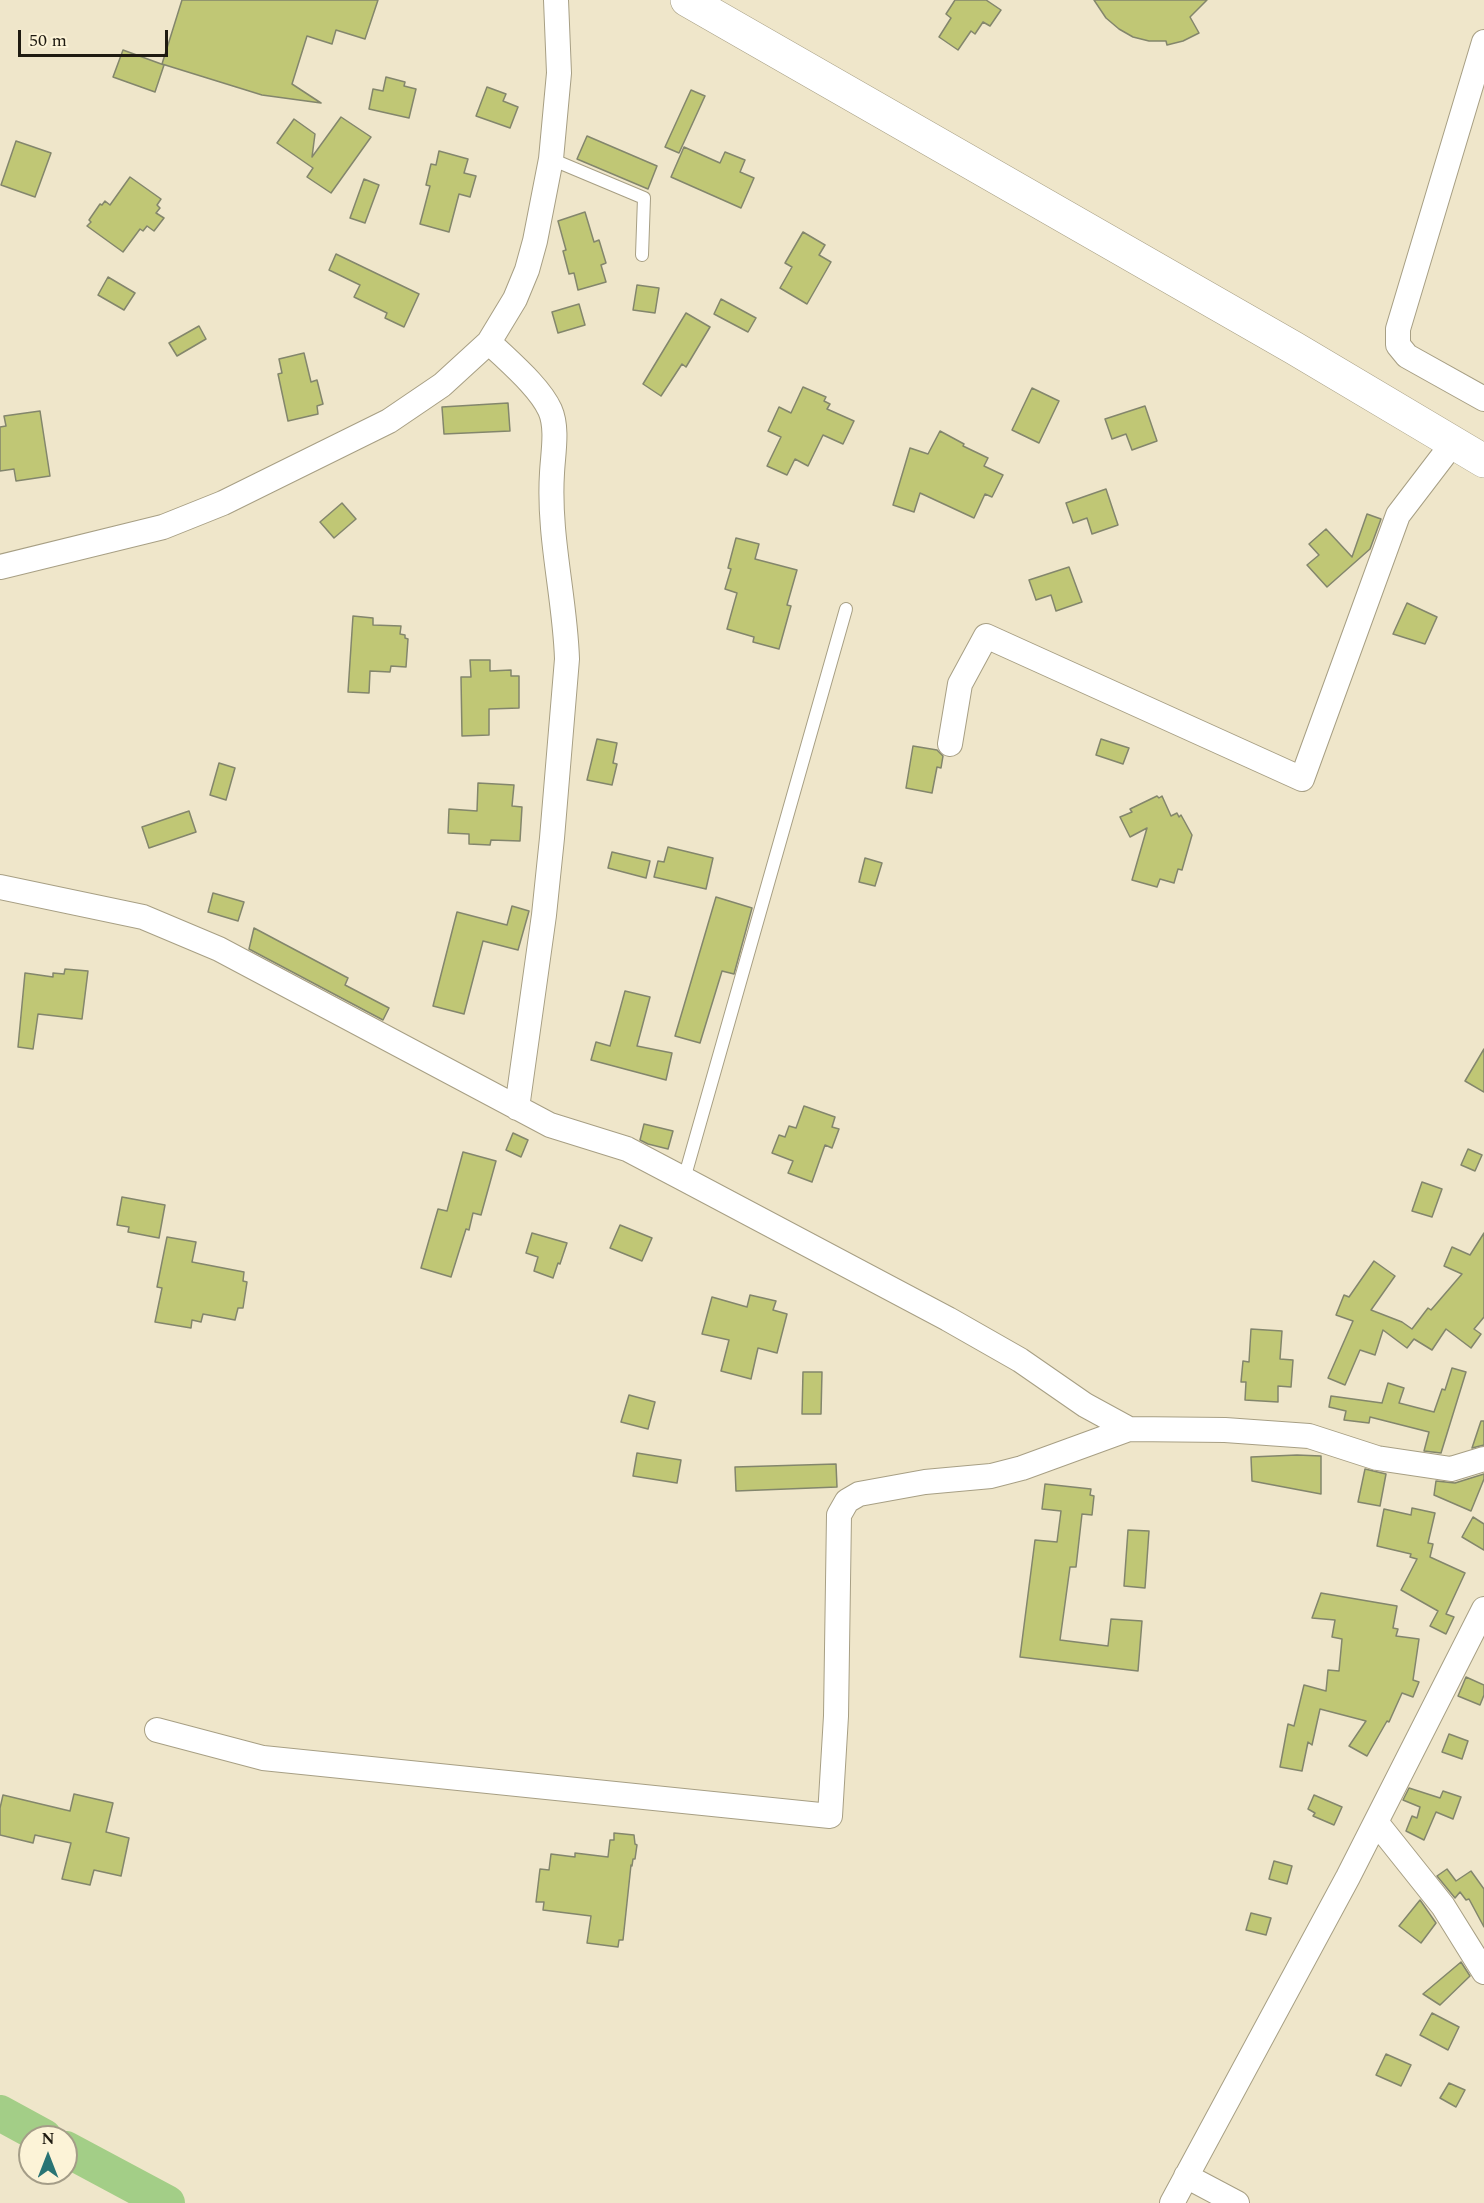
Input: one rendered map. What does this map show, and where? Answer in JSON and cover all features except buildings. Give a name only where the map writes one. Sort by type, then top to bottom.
[{"type":"highway","points":[[687,0],[1294,348],[1484,461]]},
{"type":"street","points":[[0,567],[163,527],[223,503],[389,421],[442,386],[489,342],[515,299],[535,241],[550,159],[559,73],[556,0]]},
{"type":"street","points":[[1484,42],[1398,328],[1398,345],[1407,356],[1484,399]]},
{"type":"street","points":[[489,342],[540,394],[550,409],[553,420],[554,451],[550,504],[552,536],[566,630],[567,659],[552,838],[544,915],[517,1108]]},
{"type":"street","points":[[950,744],[960,684],[986,636],[1302,779],[1398,515],[1453,443]]},
{"type":"street","points":[[0,887],[143,917],[209,944],[345,1014],[550,1125],[627,1149],[684,1179],[948,1319],[1020,1360],[1085,1405],[1128,1429]]},
{"type":"street","points":[[157,1730],[263,1758],[830,1816],[836,1716],[839,1515],[846,1501],[859,1494],[926,1482],[991,1476],[1022,1468],[1128,1429],[1225,1430],[1309,1436],[1377,1458],[1451,1469],[1484,1459]]},
{"type":"street","points":[[1172,2203],[1348,1877],[1484,1609]]},
{"type":"street","points":[[1376,1822],[1443,1906],[1484,1972]]},
{"type":"street","points":[[1186,2176],[1238,2203]]},
{"type":"lane","points":[[550,159],[644,198],[642,255]]},
{"type":"lane","points":[[684,1179],[846,609]]},
{"type":"waterway","points":[[0,2113],[22,2125]]},
{"type":"waterway","points":[[78,2155],[167,2203]]}]
